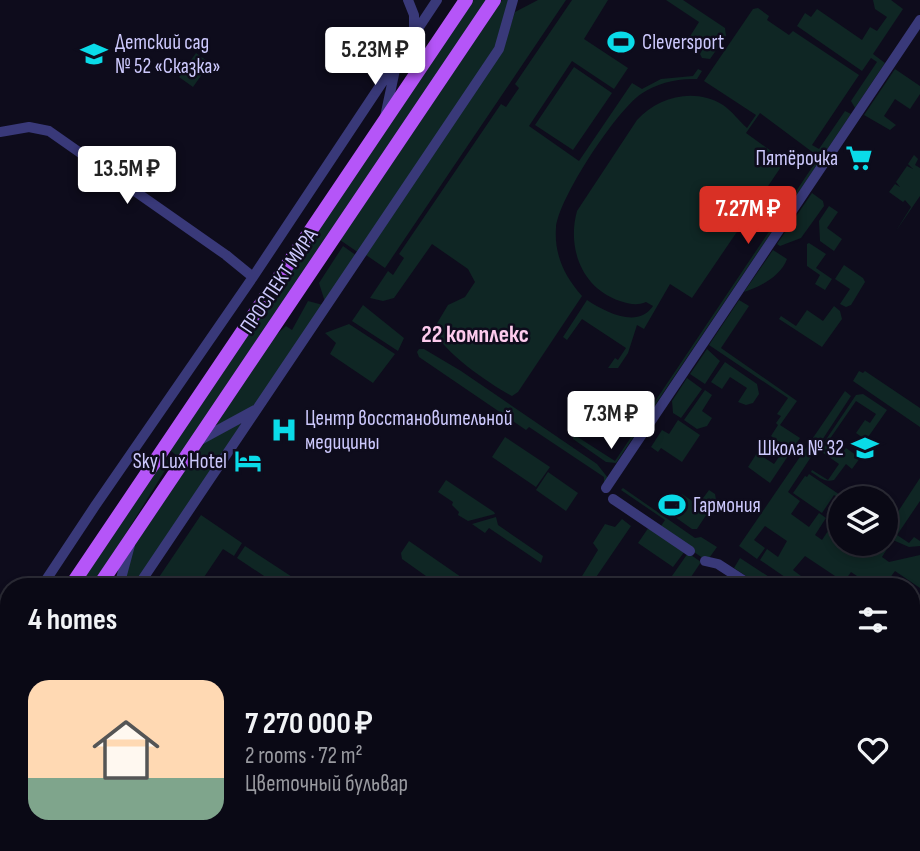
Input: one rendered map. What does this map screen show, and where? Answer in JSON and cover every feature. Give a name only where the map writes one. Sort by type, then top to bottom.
[{"type":"main road","name":"ПРОСПЕКТ МИРА","points":[[76,578],[466,0]]},
{"type":"main road","name":"ПРОСПЕКТ МИРА","points":[[104,578],[494,0]]},
{"type":"main road","points":[[157,458],[172,457],[176,472]]},
{"type":"street","points":[[408,0],[414,15],[414,33]]},
{"type":"street","points":[[48,578],[253,277],[436,0]]},
{"type":"street","points":[[143,578],[499,50],[513,0]]},
{"type":"street","points":[[606,488],[920,20]]},
{"type":"street","points":[[384,122],[398,59]]},
{"type":"street","points":[[0,132],[29,127],[49,131],[226,255],[253,277]]},
{"type":"street","points":[[196,443],[259,408]]},
{"type":"street","points":[[613,499],[690,551]]},
{"type":"street","points":[[121,578],[131,538]]},
{"type":"street","points":[[705,561],[718,564],[740,578]]},
{"type":"green space","points":[[473,0],[488,0],[179,458],[170,450]]},
{"type":"green space","points":[[502,0],[510,0],[499,42],[359,253],[340,240]]},
{"type":"green space","points":[[538,0],[566,0],[385,268],[366,255],[502,51],[515,12]]},
{"type":"green space","points":[[572,0],[608,0],[584,39],[628,68],[614,89],[572,61],[529,126],[579,161],[632,83],[642,89],[661,79],[693,76],[698,69],[702,71],[697,79],[667,82],[641,94],[630,103],[577,177],[559,215],[556,238],[562,265],[582,296],[518,392],[512,396],[457,358],[433,330],[448,305],[465,297],[475,282],[468,269],[432,244],[394,298],[383,301],[370,298],[388,271],[393,275],[404,258],[399,254],[501,104],[506,107],[519,88],[515,84]]},
{"type":"green space","points":[[666,0],[683,0],[725,28],[726,36],[710,59],[702,58],[700,54],[705,45],[697,39],[689,50],[684,46],[699,22]]},
{"type":"green space","points":[[873,0],[891,0],[903,9],[873,54],[885,63],[855,108],[851,101],[877,62],[871,58],[862,71],[797,26],[805,13],[811,17],[817,9],[862,40],[870,27],[877,31],[887,17],[875,9]]},
{"type":"green space","points":[[758,8],[769,16],[767,20],[789,35],[793,31],[859,75],[812,145],[819,149],[845,111],[851,114],[616,463],[606,462],[573,439],[573,434],[615,461],[819,157],[760,113],[746,133],[785,161],[692,298],[670,284],[644,329],[637,325],[628,353],[618,368],[608,368],[626,348],[582,319],[567,340],[563,337],[587,300],[612,313],[630,317],[647,313],[653,306],[646,302],[633,304],[620,301],[595,287],[580,265],[576,252],[574,225],[577,211],[637,120],[655,105],[677,97],[712,100],[723,105],[747,128],[756,115],[704,81],[753,9]]},
{"type":"green space","points":[[196,53],[210,63],[193,87],[179,77]]},
{"type":"green space","points":[[574,67],[612,93],[573,150],[535,125]]},
{"type":"green space","points":[[895,69],[920,86],[920,94],[910,109],[895,99],[884,116],[896,125],[890,130],[864,115]]},
{"type":"green space","points":[[914,155],[918,159],[915,165],[920,168],[920,196],[896,231],[911,207],[905,200],[903,202],[889,192],[895,184],[900,187],[896,182],[907,166],[913,169],[908,164]]},
{"type":"green space","points":[[812,193],[823,201],[824,206],[801,238],[780,246],[777,244]]},
{"type":"green space","points":[[829,206],[838,212],[827,228],[842,239],[834,251],[820,241],[819,221]]},
{"type":"green space","points":[[809,243],[826,254],[816,268],[832,279],[825,290],[815,284],[820,275],[807,266]]},
{"type":"green space","points":[[343,246],[357,256],[325,302],[319,283]]},
{"type":"green space","points":[[773,250],[787,259],[780,271],[757,287],[744,292]]},
{"type":"green space","points":[[844,265],[865,282],[851,305],[846,307],[840,304],[850,289],[835,279]]},
{"type":"green space","points":[[739,300],[749,306],[721,348],[797,401],[780,425],[800,438],[770,483],[748,467],[757,453],[774,464],[786,447],[771,436],[781,416],[777,414],[788,398],[709,345]]},
{"type":"green space","points":[[308,301],[323,305],[256,406],[213,428],[274,337],[286,326],[292,330]]},
{"type":"green space","points":[[363,305],[404,338],[398,351],[352,321]]},
{"type":"green space","points":[[834,306],[840,311],[842,319],[822,347],[779,319],[781,316],[796,326],[807,310],[823,321]]},
{"type":"green space","points":[[349,324],[395,354],[373,383],[330,354],[336,343],[325,333]]},
{"type":"green space","points":[[419,349],[424,349],[461,371],[597,464],[608,478],[604,483],[604,477],[529,427],[526,430],[419,357]]},
{"type":"green space","points":[[707,349],[720,361],[705,384],[690,374]]},
{"type":"green space","points":[[725,362],[757,384],[759,394],[753,403],[746,405],[738,402],[747,388],[730,377],[722,389],[711,382]]},
{"type":"green space","points":[[859,371],[865,371],[920,408],[920,427],[853,381]]},
{"type":"green space","points":[[687,378],[702,389],[681,418],[673,413],[672,401]]},
{"type":"green space","points":[[705,390],[712,395],[702,411],[712,418],[707,426],[697,429],[684,420]]},
{"type":"green space","points":[[845,391],[851,396],[788,492],[800,501],[791,514],[809,527],[819,513],[826,518],[815,535],[822,540],[828,531],[828,556],[883,556],[889,562],[920,555],[920,578],[905,578],[895,571],[890,578],[860,578],[851,572],[847,578],[838,578],[805,556],[793,570],[801,576],[800,578],[786,578],[760,560],[767,549],[778,557],[787,541],[765,526],[754,540],[765,548],[757,559],[739,546]]},
{"type":"green space","points":[[863,394],[887,410],[866,440],[856,433],[865,420],[870,423],[876,414],[856,401],[827,443],[842,453],[846,448],[860,458],[852,469],[846,464],[834,480],[828,481],[822,479],[811,472],[812,470],[828,480],[839,464],[819,450],[856,395]]},
{"type":"green space","points":[[678,420],[700,435],[682,462],[661,448],[658,452],[651,447],[662,430],[669,434]]},
{"type":"green space","points":[[240,423],[241,426],[138,578],[125,578],[132,549],[204,442]]},
{"type":"green space","points":[[505,437],[550,467],[536,487],[492,457]]},
{"type":"green space","points":[[164,459],[168,460],[169,464],[98,578],[83,578]]},
{"type":"green space","points":[[548,472],[578,493],[566,511],[536,490]]},
{"type":"green space","points":[[809,474],[828,487],[828,504],[822,513],[793,493],[805,476]]},
{"type":"green space","points":[[920,478],[920,501],[898,534],[898,512]]},
{"type":"green space","points":[[446,480],[495,514],[468,521],[458,515],[453,502],[438,492]]},
{"type":"green space","points":[[623,488],[695,538],[701,537],[717,547],[707,561],[662,530],[661,526],[665,520],[621,490]]},
{"type":"green space","points":[[709,490],[715,494],[716,500],[697,529],[692,529],[675,517],[679,508],[675,506],[682,494],[698,505]]},
{"type":"green space","points":[[201,515],[242,543],[234,556],[223,549],[203,578],[158,578]]},
{"type":"green space","points":[[496,517],[498,525],[543,556],[541,563],[489,528],[485,533],[472,524]]},
{"type":"green space","points":[[622,519],[631,526],[595,578],[581,578],[598,550],[593,543],[605,524],[615,527]]},
{"type":"green space","points":[[649,527],[685,551],[673,567],[638,543]]},
{"type":"green space","points":[[898,536],[909,543],[914,537],[920,541],[920,546],[909,547],[898,542]]},
{"type":"green space","points":[[409,541],[462,578],[429,578],[402,559],[401,553]]},
{"type":"green space","points":[[245,546],[294,578],[267,578],[237,558]]},
{"type":"green space","points":[[688,553],[701,562],[690,578],[671,578]]},
{"type":"green space","points":[[740,558],[771,578],[749,578],[734,568]]},
{"type":"place","name":"Cleversport","points":[[621,42]]},
{"type":"place","name":"Детский сад № 52 «Сказка»","points":[[94,54]]},
{"type":"place","name":"Пятёрочка","points":[[859,158]]},
{"type":"place","name":"Центр восстановительной медицины","points":[[284,430]]},
{"type":"place","name":"Школа № 32","points":[[865,448]]},
{"type":"place","name":"Sky Lux Hotel","points":[[248,461]]},
{"type":"place","name":"Гармония","points":[[672,505]]},
{"type":"district","name":"22 комплекс","points":[[475,334]]}]
